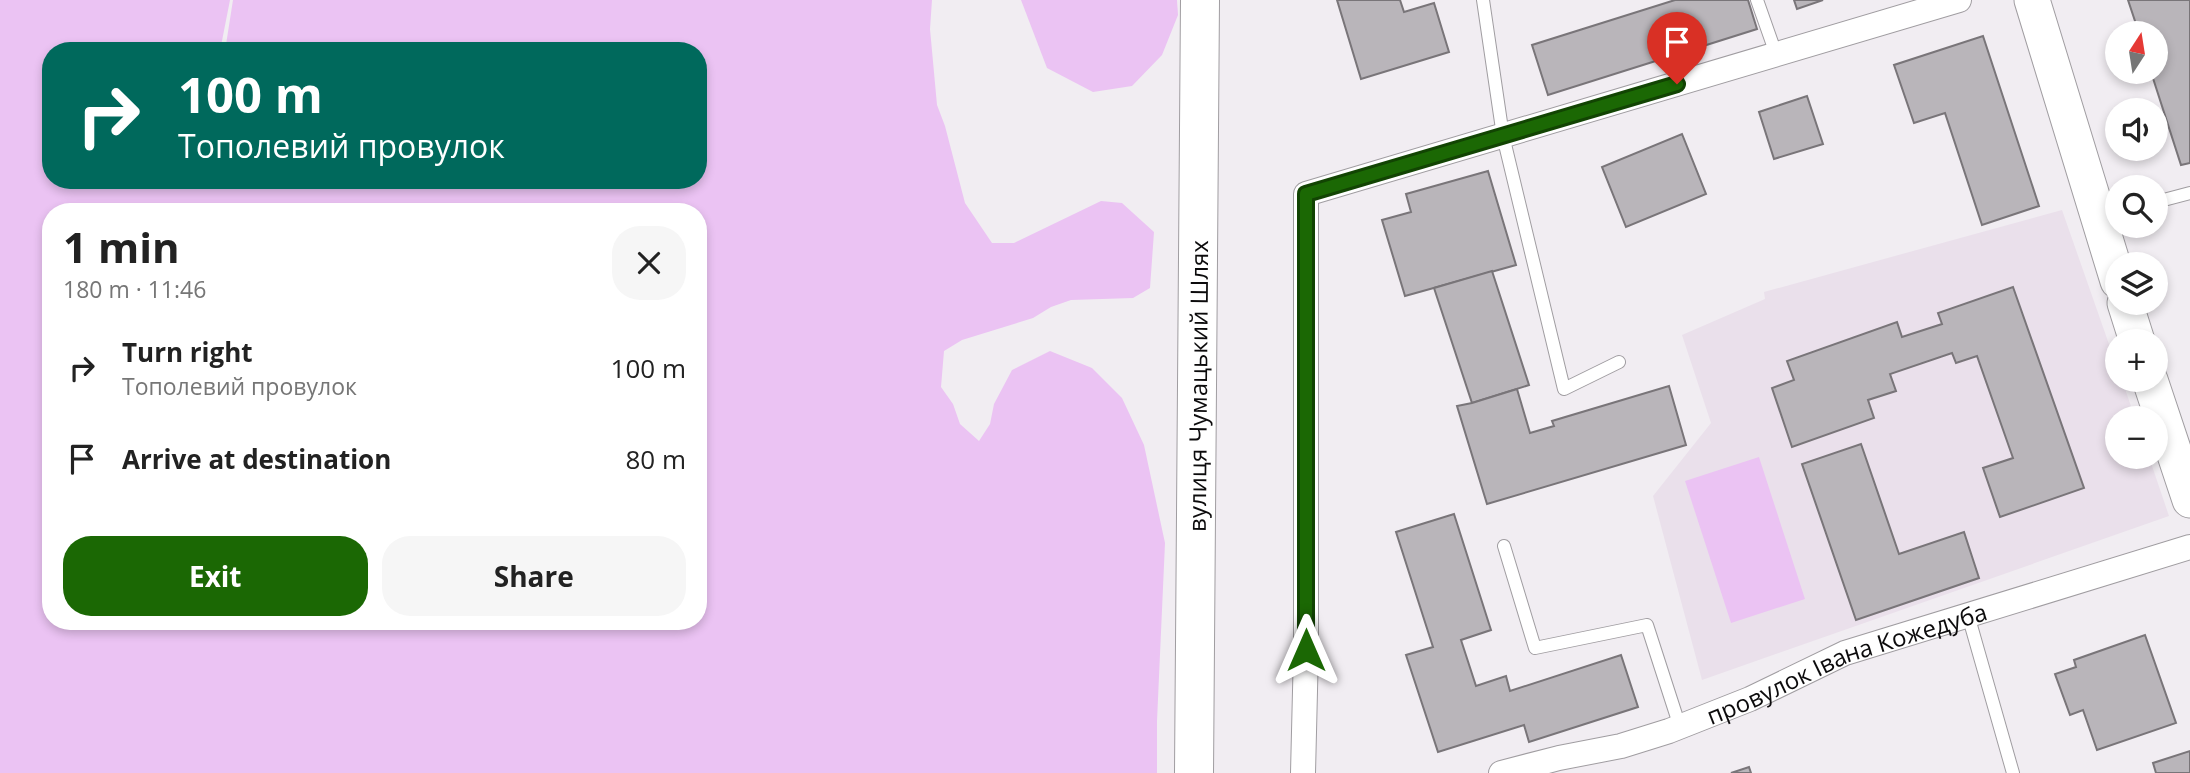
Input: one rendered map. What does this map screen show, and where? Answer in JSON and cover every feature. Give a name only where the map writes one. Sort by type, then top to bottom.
[{"type":"highway","name":"вулиця Чумацький Шлях","points":[[1194,773],[1200,0]]},
{"type":"main road","points":[[2032,0],[2111,252]]},
{"type":"main road","points":[[2154,392],[2190,500]]},
{"type":"street","points":[[1303,773],[1306,650],[1306,194],[1959,0]]},
{"type":"street","name":"провулок Івана Кожедуба","points":[[1501,773],[1621,746],[1680,727],[1750,699],[1845,653],[2190,547]]},
{"type":"lane","points":[[1483,0],[1503,136],[1564,389],[1619,362]]},
{"type":"lane","points":[[1757,0],[1776,54]]},
{"type":"lane","points":[[2168,199],[2190,193]]},
{"type":"lane","points":[[1504,546],[1535,648],[1647,625],[1680,727]]},
{"type":"lane","points":[[1968,615],[2013,773]]},
{"type":"shaded area","points":[[0,0],[230,0],[222,42],[42,42],[42,189],[707,189],[707,42],[226,42],[233,0],[932,0],[930,29],[937,105],[965,203],[992,243],[1014,243],[1101,201],[1122,203],[1154,232],[1150,288],[1133,298],[1071,300],[1051,307],[1033,318],[962,340],[944,351],[941,387],[953,404],[960,424],[979,441],[990,424],[994,404],[1012,370],[1050,351],[1092,368],[1122,398],[1144,445],[1165,543],[1157,773],[0,773]]},
{"type":"shaded area","points":[[1021,0],[1177,0],[1178,15],[1162,55],[1132,86],[1093,92],[1047,68]]},
{"type":"shaded area","points":[[2062,210],[2105,333],[2105,392],[2126,392],[2131,406],[2105,406],[2105,469],[2153,469],[2169,516],[1702,680],[1653,496],[1711,423],[1682,335],[1765,299],[1764,292]]},
{"type":"shaded area","points":[[1759,457],[1805,599],[1731,623],[1685,481]]},
{"type":"building","points":[[1337,0],[1400,0],[1404,12],[1434,3],[1449,52],[1361,79]]},
{"type":"building","points":[[1675,0],[1748,0],[1757,29],[1548,95],[1532,45]]},
{"type":"building","points":[[1794,0],[1823,0],[1797,9]]},
{"type":"building","points":[[2128,0],[2190,0],[2190,163],[2181,165],[2168,125],[2168,98],[2159,98],[2155,84],[2168,84],[2168,21],[2135,21]]},
{"type":"building","points":[[1983,36],[2039,206],[1982,225],[1945,113],[1914,123],[1894,65]]},
{"type":"building","points":[[1807,96],[1823,144],[1774,159],[1759,112]]},
{"type":"building","points":[[1682,134],[1706,194],[1626,227],[1602,167]]},
{"type":"building","points":[[1488,171],[1516,265],[1405,296],[1382,220],[1411,212],[1406,194]]},
{"type":"building","points":[[1492,271],[1529,385],[1472,403],[1434,288]]},
{"type":"building","points":[[2013,287],[2084,488],[2000,517],[1983,468],[2013,458],[1977,356],[1956,363],[1952,353],[1890,374],[1896,391],[1868,400],[1874,418],[1792,447],[1772,388],[1794,380],[1787,361],[1897,322],[1902,337],[1942,324],[1938,313]]},
{"type":"building","points":[[1669,386],[1686,445],[1487,504],[1457,406],[1517,389],[1530,433],[1554,426],[1552,421]]},
{"type":"building","points":[[1861,444],[1899,554],[1964,532],[1979,578],[1856,620],[1802,464]]},
{"type":"building","points":[[1454,514],[1491,630],[1461,640],[1476,686],[1506,676],[1510,691],[1621,655],[1638,707],[1529,742],[1524,725],[1438,752],[1406,655],[1433,647],[1396,532]]},
{"type":"building","points":[[2145,635],[2176,723],[2097,750],[2083,710],[2070,715],[2055,674],[2076,667],[2074,660]]},
{"type":"building","points":[[2190,751],[2190,773],[2156,773],[2153,763]]},
{"type":"building","points":[[1749,767],[1751,773],[1731,773]]},
{"type":"route","points":[[1306,650],[1306,194],[1677,84]]}]
